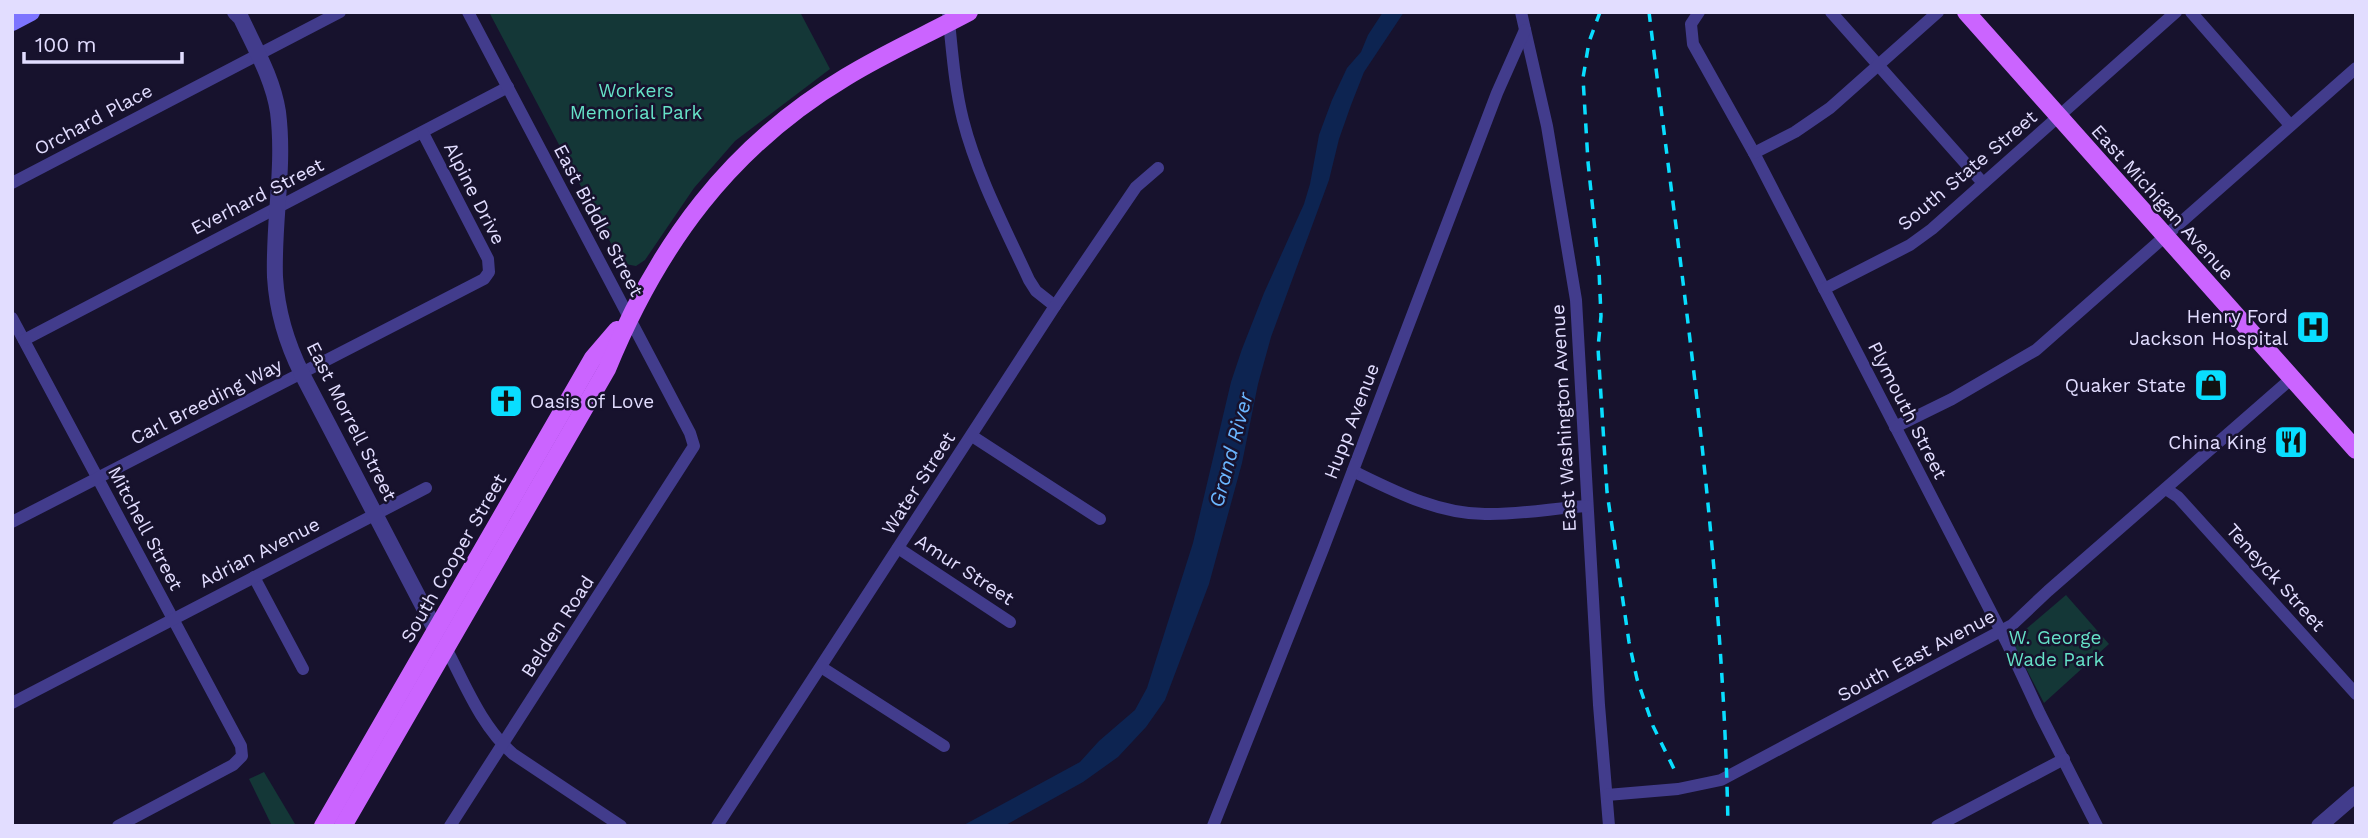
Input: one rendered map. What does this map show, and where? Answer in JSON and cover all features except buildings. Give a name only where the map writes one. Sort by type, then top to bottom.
[{"type":"main road","points":[[12,22],[31,12]]},
{"type":"main road","name":"South Cooper Street","points":[[343,826],[607,369],[628,317],[688,220],[718,182],[765,134],[810,100],[949,17],[969,12]]},
{"type":"main road","name":"East Michigan Avenue","points":[[1966,12],[2356,450]]},
{"type":"main road","name":"South Cooper Street","points":[[323,826],[593,358],[628,317]]},
{"type":"main road","points":[[435,629],[446,648]]},
{"type":"street","name":"Orchard Place","points":[[12,183],[340,12]]},
{"type":"street","name":"East Biddle Street","points":[[468,12],[690,433],[694,446]]},
{"type":"street","name":"East Washington Avenue","points":[[1521,12],[1547,126],[1573,274],[1599,705],[1609,826]]},
{"type":"street","points":[[1831,12],[1983,183]]},
{"type":"street","points":[[1754,153],[1805,126],[1938,12]]},
{"type":"street","name":"South State Street","points":[[1824,289],[1910,245],[1932,229],[2176,12]]},
{"type":"street","points":[[2191,12],[2290,125]]},
{"type":"street","name":"Plymouth Street","points":[[1698,13],[1691,24],[1693,44],[1754,153],[2001,631],[2097,826]]},
{"type":"street","name":"East Morrell Street","points":[[239,14],[271,84],[278,112],[280,150],[275,274],[285,331],[302,374],[435,629]]},
{"type":"street","points":[[949,17],[951,51],[960,107],[981,171],[1032,287],[1055,306]]},
{"type":"street","name":"Hupp Avenue","points":[[1213,826],[1353,471],[1497,93],[1525,30]]},
{"type":"street","points":[[1895,427],[2025,358],[2356,68]]},
{"type":"street","name":"Everhard Street","points":[[24,340],[508,88]]},
{"type":"street","name":"Alpine Drive","points":[[423,133],[480,240],[488,259],[489,272]]},
{"type":"street","name":"Water Street","points":[[717,826],[1055,306],[1136,187],[1158,168]]},
{"type":"street","name":"Carl Breeding Way","points":[[12,522],[477,284],[489,272]]},
{"type":"street","name":"Mitchell Street","points":[[12,318],[241,746],[242,756],[233,765],[118,826]]},
{"type":"street","name":"South East Avenue","points":[[1607,795],[1678,789],[1721,780],[2012,625],[2292,379]]},
{"type":"street","points":[[972,436],[1100,519]]},
{"type":"street","name":"Belden Road","points":[[450,826],[694,446]]},
{"type":"street","points":[[1353,471],[1424,503],[1451,511],[1484,514],[1587,506]]},
{"type":"street","name":"Adrian Avenue","points":[[12,703],[426,488]]},
{"type":"street","name":"Teneyck Street","points":[[2166,489],[2178,497],[2356,694]]},
{"type":"street","name":"Amur Street","points":[[898,548],[1010,622]]},
{"type":"street","points":[[254,577],[303,669]]},
{"type":"street","points":[[446,648],[483,719],[502,745],[621,826]]},
{"type":"street","points":[[821,667],[944,746]]},
{"type":"street","points":[[1937,826],[2064,759]]},
{"type":"street","points":[[2319,826],[2356,794]]},
{"type":"green space","name":"Workers Memorial Park","points":[[489,12],[800,12],[830,69],[735,141],[694,188],[645,260],[636,266],[623,266]]},
{"type":"green space","name":"W. George Wade Park","points":[[2066,595],[2109,644],[2044,703],[2012,641]]},
{"type":"green space","points":[[264,772],[294,826],[272,826],[249,779]]},
{"type":"water","name":"Grand River","points":[[1383,12],[1404,12],[1364,72],[1339,139],[1329,180],[1271,337],[1258,384],[1242,463],[1209,584],[1165,700],[1146,727],[1118,757],[1083,782],[1004,826],[962,826],[1080,762],[1099,741],[1135,710],[1147,688],[1193,543],[1231,382],[1242,349],[1304,204],[1319,135],[1332,100],[1347,68],[1361,52]]},
{"type":"railway","points":[[1600,12],[1589,42],[1583,78],[1599,270],[1601,316],[1598,348],[1607,492],[1637,679],[1653,726],[1676,773]]},
{"type":"railway","points":[[1649,12],[1710,520],[1725,724],[1728,826]]},
{"type":"place","name":"Henry Ford Jackson Hospital","points":[[2313,327]]},
{"type":"place","name":"Quaker State","points":[[2211,385]]},
{"type":"place","name":"Oasis of Love","points":[[506,401]]},
{"type":"place","name":"China King","points":[[2291,442]]}]
